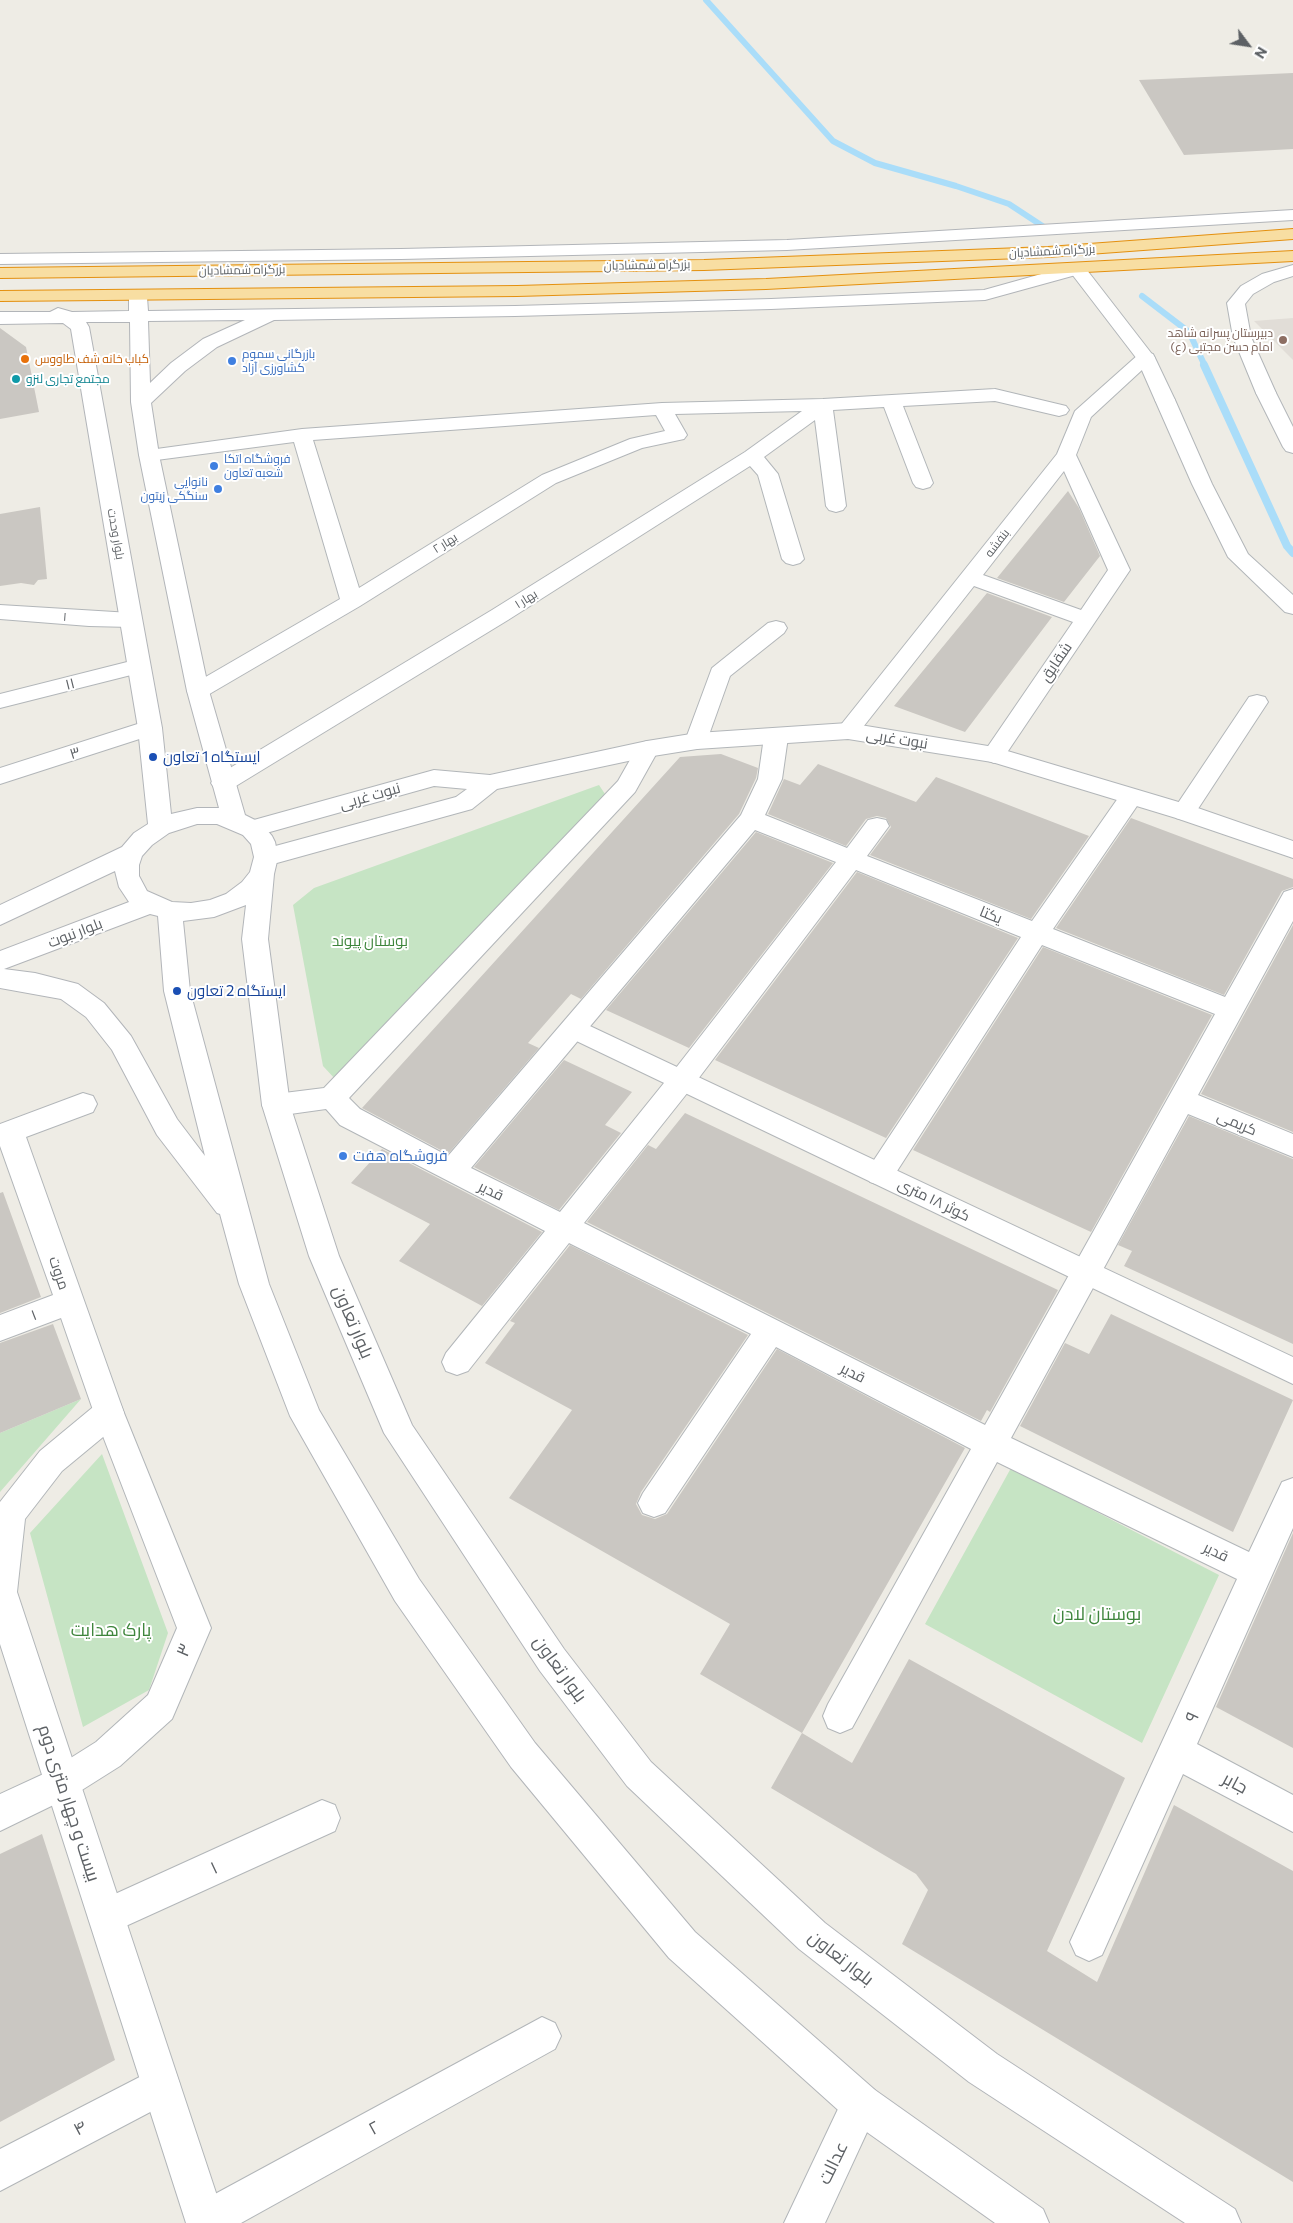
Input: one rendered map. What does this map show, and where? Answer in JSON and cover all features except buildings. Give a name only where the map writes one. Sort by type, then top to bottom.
[{"type":"highway","name":"بزرگراه شمشادیان","points":[[0,273],[704,265],[1048,252],[1293,234]]},
{"type":"highway","name":"بزرگراه شمشادیان","points":[[0,296],[139,305],[372,293],[766,284],[1077,269],[1293,256]]},
{"type":"highway","points":[[766,284],[771,304]]},
{"type":"highway","points":[[515,311],[517,291]]},
{"type":"street","points":[[0,259],[401,254],[787,244],[1293,215]]},
{"type":"street","points":[[0,269],[23,259]]},
{"type":"street","points":[[0,318],[69,317],[139,305],[276,313],[515,311],[771,304],[985,295],[1077,269],[1146,358],[1202,484],[1240,557],[1293,607]]},
{"type":"street","points":[[1293,270],[1268,278],[1248,290],[1236,303],[1242,337],[1266,393],[1293,447]]},
{"type":"street","points":[[141,402],[178,367],[210,343],[276,313],[372,293]]},
{"type":"street","points":[[0,300],[32,306],[69,317]]},
{"type":"street","points":[[139,305],[141,402],[148,455],[198,691],[223,783],[243,824],[263,842],[264,866],[246,892],[234,900],[214,908],[191,912],[160,908],[138,897],[131,887],[127,876],[127,865],[131,854],[143,839],[160,827],[178,820],[197,816],[216,816],[243,824]]},
{"type":"street","name":"بلوار وحدت","points":[[69,317],[80,327],[150,728],[160,827]]},
{"type":"street","points":[[82,341],[98,329],[112,325],[130,329],[139,338]]},
{"type":"street","name":"بنفشه","points":[[848,731],[1066,455],[1082,416],[1146,358]]},
{"type":"street","points":[[148,455],[302,435],[662,408],[824,405],[995,395],[1059,410]]},
{"type":"street","points":[[892,402],[923,483]]},
{"type":"street","points":[[824,405],[836,506]]},
{"type":"street","name":"بهار ۱","points":[[223,783],[500,615],[752,456],[824,405]]},
{"type":"street","name":"بهار ۲","points":[[198,691],[352,601],[550,479],[637,443],[677,434],[662,408]]},
{"type":"street","points":[[302,435],[352,601]]},
{"type":"street","name":"شقایق","points":[[994,755],[1119,570],[1066,455]]},
{"type":"street","points":[[752,456],[768,474],[793,559]]},
{"type":"street","points":[[969,577],[1086,618]]},
{"type":"street","name":"۱","points":[[0,612],[89,619],[131,620]]},
{"type":"street","points":[[697,741],[720,673],[776,628]]},
{"type":"street","name":"۱۱","points":[[0,702],[139,666]]},
{"type":"street","points":[[1184,812],[1257,702]]},
{"type":"street","name":"۳","points":[[0,776],[150,728]]},
{"type":"street","name":"نبوت غربی","points":[[243,824],[434,778],[490,783],[647,749],[697,741],[776,738],[848,731],[994,755],[1184,812],[1293,850]]},
{"type":"street","points":[[452,1171],[575,1029],[751,819],[770,778],[776,738]]},
{"type":"street","points":[[276,1105],[332,1098],[627,786],[647,749]]},
{"type":"street","name":"نبوت غربی","points":[[264,866],[464,803],[490,783]]},
{"type":"street","points":[[880,1174],[1037,933],[1131,797]]},
{"type":"street","name":"یکتا","points":[[751,819],[1231,1010]]},
{"type":"street","points":[[456,1362],[682,1080],[877,826]]},
{"type":"street","points":[[0,916],[131,854]]},
{"type":"street","name":"بلوار تعاون","points":[[264,866],[255,939],[276,1105],[324,1256],[400,1433],[552,1660],[639,1774],[812,1936],[983,2068],[1221,2223]]},
{"type":"street","points":[[840,1716],[1293,898]]},
{"type":"street","points":[[160,908],[177,991],[254,1284],[306,1416],[407,1590],[523,1755],[682,1945],[861,2104],[1029,2223]]},
{"type":"street","name":"بلوار نبوت","points":[[0,961],[160,908]]},
{"type":"street","points":[[0,978],[35,983],[69,992],[95,1010],[122,1043],[168,1127],[234,1213]]},
{"type":"street","name":"کوثر ۱۸ متری","points":[[575,1029],[1293,1371]]},
{"type":"street","name":"قدیر","points":[[332,1098],[350,1117],[452,1171],[771,1330],[992,1444],[1256,1572]]},
{"type":"street","name":"کریمی","points":[[1182,1100],[1293,1146]]},
{"type":"street","points":[[5,1133],[83,1104]]},
{"type":"street","name":"مروت","points":[[5,1133],[109,1413]]},
{"type":"street","name":"۱","points":[[0,1328],[69,1302]]},
{"type":"street","points":[[654,1503],[771,1330]]},
{"type":"street","name":"۳","points":[[0,1813],[62,1783],[108,1754],[160,1707],[194,1628],[109,1413]]},
{"type":"street","name":"بیست و چهار متری دوم","points":[[109,1413],[50,1461],[10,1514],[2,1557],[0,1592],[205,2222]]},
{"type":"street","name":"۹","points":[[1089,1942],[1177,1752],[1293,1492]]},
{"type":"street","name":"جابر","points":[[1177,1752],[1293,1814]]},
{"type":"street","name":"۱","points":[[106,1917],[322,1818]]},
{"type":"street","name":"۲","points":[[205,2222],[542,2036]]},
{"type":"street","name":"۴","points":[[0,2171],[161,2085]]},
{"type":"street","name":"عدالت","points":[[804,2223],[861,2104]]},
{"type":"shaded area","name":"دبیرستان پسرانه شاهد امام حسن مجتبی (ع)","points":[[1293,318],[1293,360],[1254,321]]},
{"type":"green space","name":"بوستان پیوند","points":[[599,785],[605,794],[336,1080],[323,1066],[293,905],[314,888]]},
{"type":"green space","points":[[81,1399],[0,1492],[0,1433]]},
{"type":"green space","name":"پارک‌ هدایت","points":[[102,1454],[168,1633],[149,1690],[83,1727],[30,1533]]},
{"type":"green space","name":"بوستان لادن","points":[[1011,1468],[1219,1575],[1142,1743],[925,1624]]},
{"type":"waterway","points":[[706,0],[833,141],[875,163],[956,186],[1009,204],[1044,227]]},
{"type":"waterway","points":[[1142,296],[1189,332],[1205,366]]},
{"type":"waterway","points":[[1204,365],[1287,546],[1293,553]]},
{"type":"place","name":"دبیرستان پسرانه شاهد امام حسن مجتبی (ع)","points":[[1283,340]]},
{"type":"place","name":"کباب خانه شف طاووس","points":[[25,359]]},
{"type":"place","name":"بازرگانی سموم کشاورزی آزاد","points":[[232,361]]},
{"type":"place","name":"مجتمع تجاری لنزو","points":[[16,379]]},
{"type":"place","name":"فروشگاه اتکا شعبه تعاون","points":[[214,466]]},
{"type":"place","name":"نانوایی سنگکی زیتون","points":[[218,489]]},
{"type":"place","name":"ایستگاه 1 تعاون","points":[[153,757]]},
{"type":"place","name":"ایستگاه 2 تعاون","points":[[177,991]]},
{"type":"place","name":"فروشگاه هفت","points":[[343,1156]]}]
